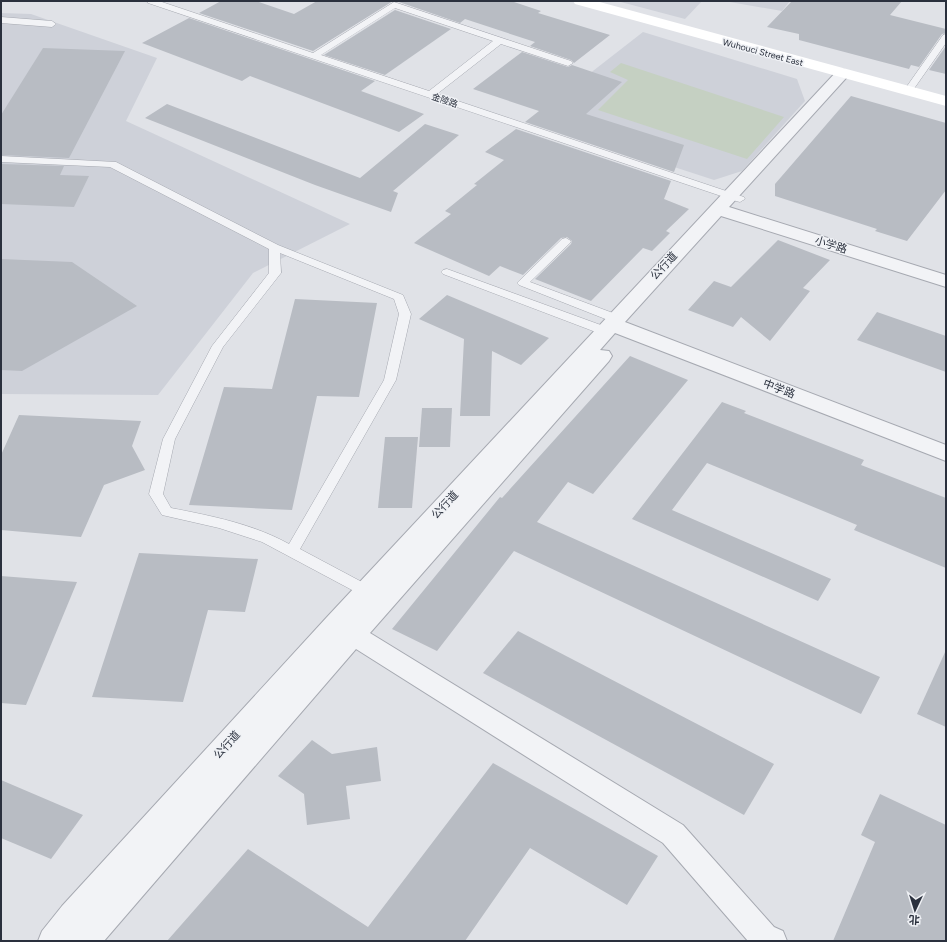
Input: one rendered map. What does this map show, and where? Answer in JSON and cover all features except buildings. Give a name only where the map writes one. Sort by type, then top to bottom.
[{"type":"street","name":"Wuhouci Street East","points":[[580,1],[946,101]]},
{"type":"street","name":"公行道","points":[[54,941],[78,910],[345,629],[615,326],[847,75]]},
{"type":"street","name":"小学路","points":[[728,204],[946,281]]},
{"type":"street","name":"中学路","points":[[615,326],[946,453]]},
{"type":"street","name":"公行道","points":[[85,941],[345,629]]},
{"type":"street","points":[[345,629],[673,834],[764,937],[772,941]]},
{"type":"lane","name":"金陵路","points":[[151,1],[430,95],[728,204]]},
{"type":"lane","points":[[314,56],[394,5],[568,63]]},
{"type":"lane","points":[[1,20],[52,24]]},
{"type":"lane","points":[[908,91],[946,37]]},
{"type":"lane","points":[[430,95],[500,40]]},
{"type":"lane","points":[[1,159],[112,164],[274,247],[399,297],[405,314],[390,380],[292,551]]},
{"type":"lane","points":[[566,241],[523,284],[615,326]]},
{"type":"lane","points":[[274,247],[275,273],[218,346],[169,439],[156,494],[167,512],[220,523],[267,538],[375,596]]},
{"type":"lane","points":[[447,272],[615,326]]},
{"type":"shaded area","points":[[617,1],[702,1],[685,19]]},
{"type":"shaded area","points":[[724,1],[790,1],[782,11]]},
{"type":"shaded area","points":[[1,13],[31,14],[157,58],[126,121],[350,224],[253,273],[158,395],[1,394]]},
{"type":"shaded area","points":[[643,32],[797,79],[805,101],[742,171],[714,180],[530,120]]},
{"type":"green space","points":[[621,63],[784,117],[747,159],[598,110],[628,80],[610,72]]}]
